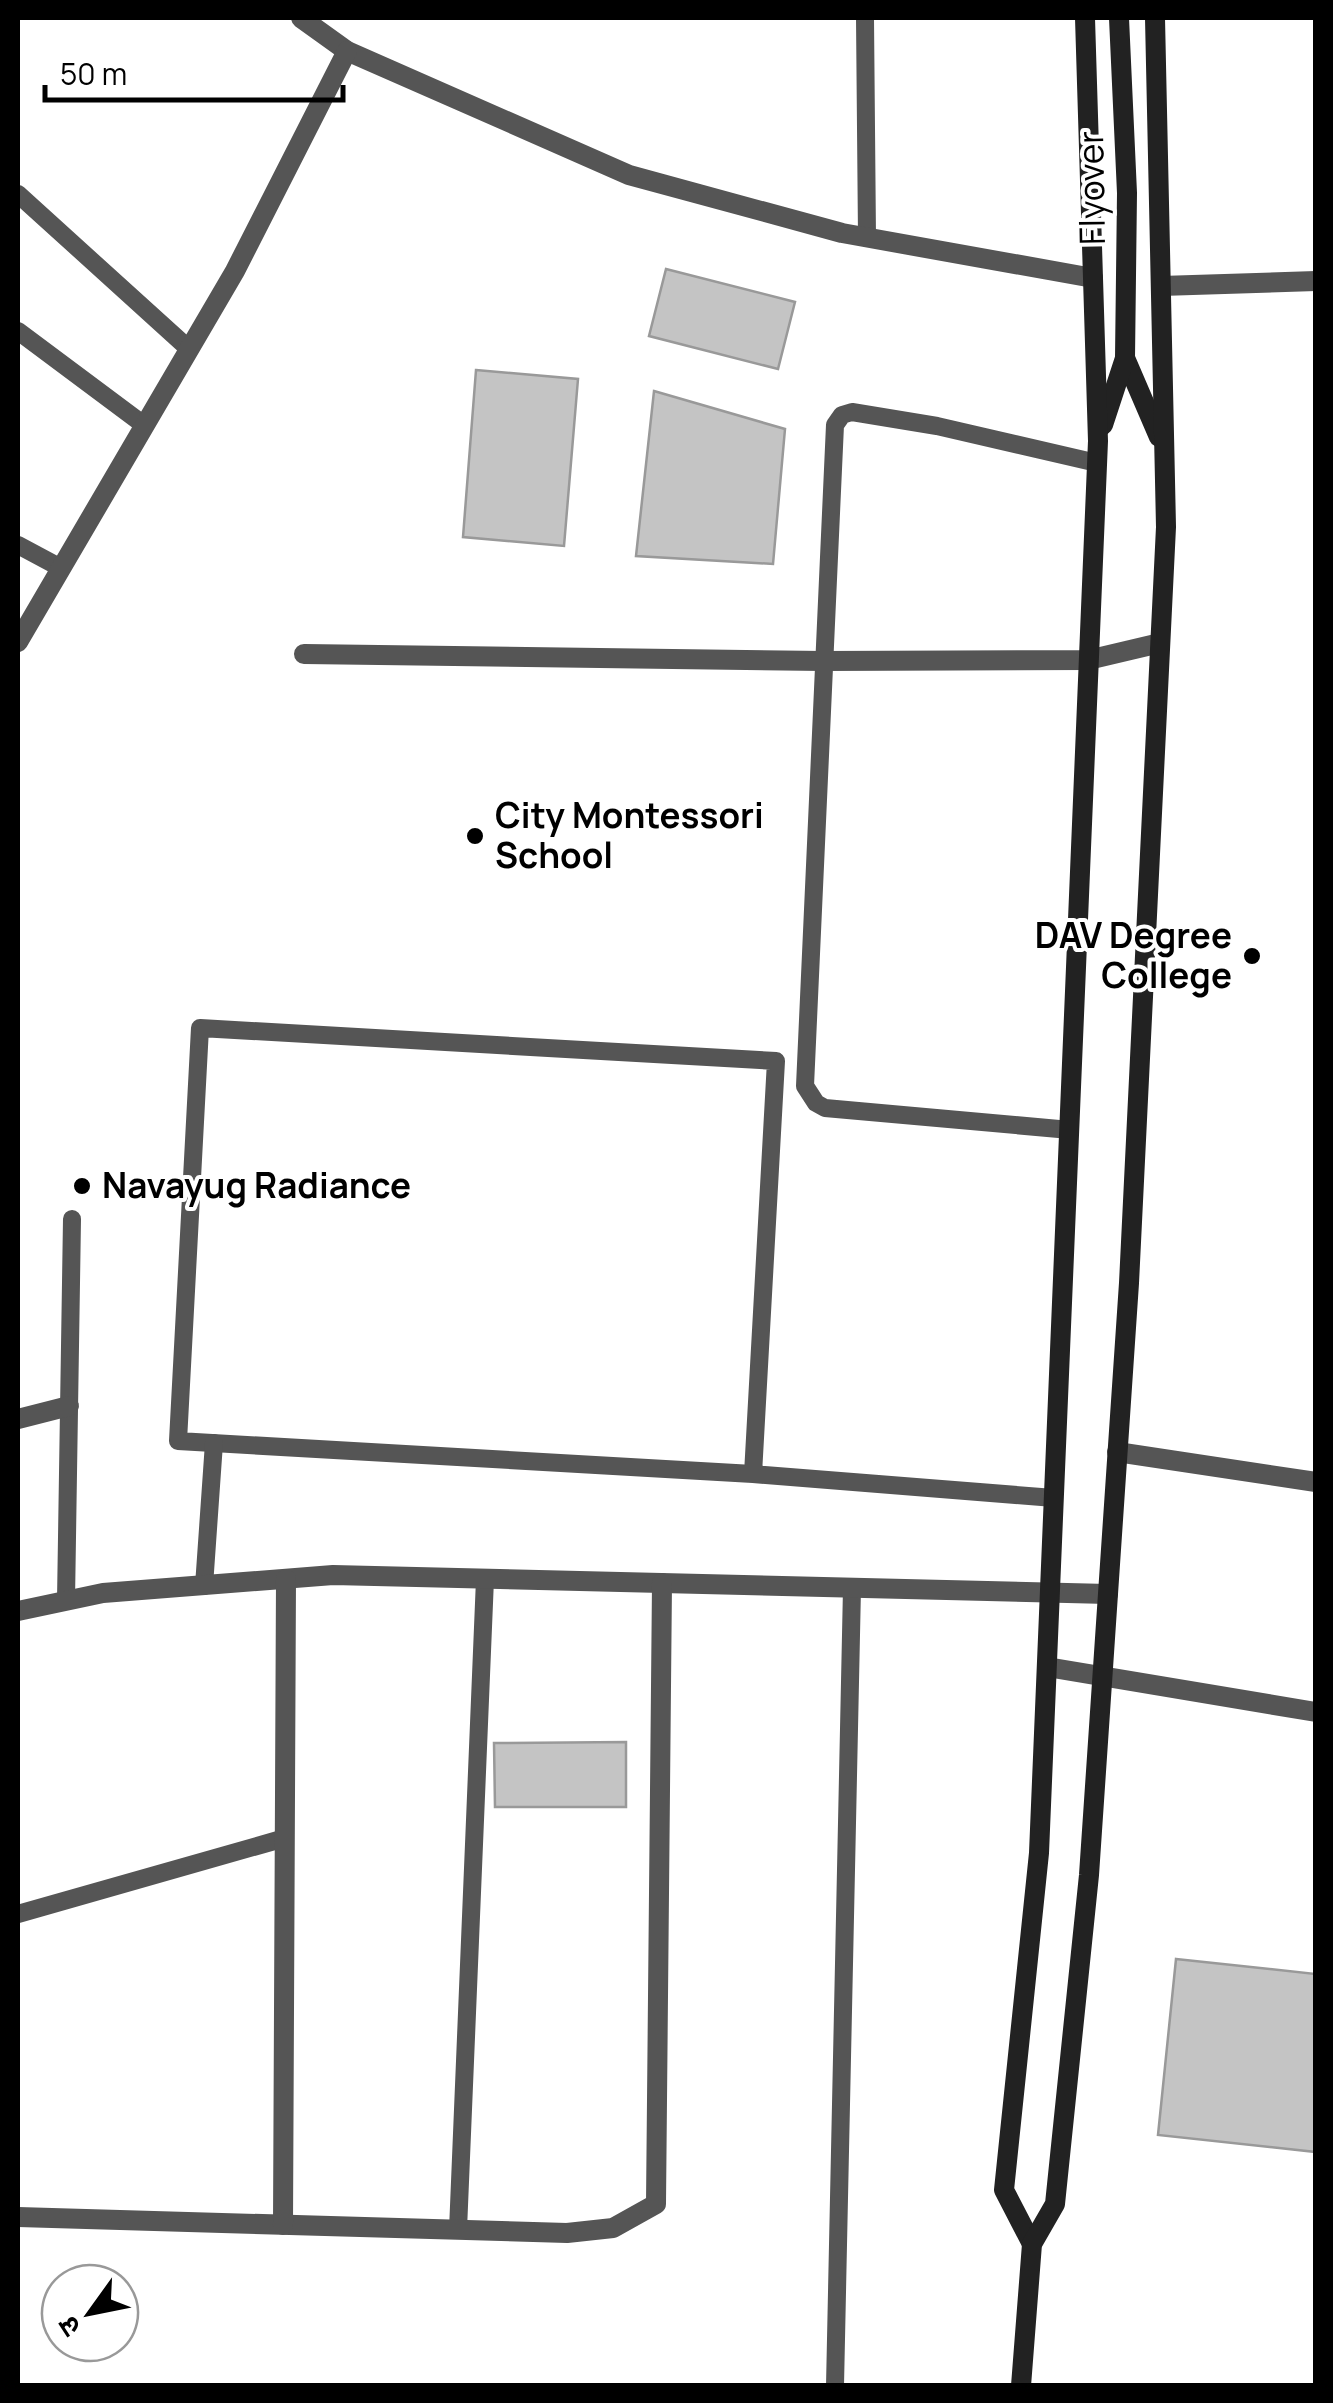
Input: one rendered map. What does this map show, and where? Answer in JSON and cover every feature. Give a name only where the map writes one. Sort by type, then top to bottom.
[{"type":"main road","points":[[1032,2244],[1004,2190],[1039,1853],[1098,441],[1085,18]]},
{"type":"main road","name":"Flyover","points":[[1098,441],[1125,358],[1127,193],[1119,18]]},
{"type":"main road","points":[[1022,2386],[1032,2244],[1054,2204],[1089,1875],[1129,1282],[1166,527],[1154,18]]},
{"type":"main road","name":"Flyover","points":[[1125,358],[1164,448]]},
{"type":"street","points":[[301,18],[346,52],[629,175],[867,238],[1094,278]]},
{"type":"street","points":[[18,642],[235,271],[346,52]]},
{"type":"street","points":[[1160,286],[1316,281]]},
{"type":"street","points":[[304,654],[823,661],[1088,660],[1160,643]]},
{"type":"street","points":[[18,1419],[69,1406]]},
{"type":"street","points":[[1117,1452],[1316,1482]]},
{"type":"street","points":[[18,1612],[103,1594],[333,1575],[1108,1594]]},
{"type":"street","points":[[283,2225],[286,1579]]},
{"type":"street","points":[[18,2216],[566,2233],[613,2228],[656,2204],[662,1583]]},
{"type":"street","points":[[1047,1667],[1316,1712]]},
{"type":"lane","points":[[865,18],[867,238]]},
{"type":"lane","points":[[18,194],[189,350]]},
{"type":"lane","points":[[18,330],[144,425]]},
{"type":"lane","points":[[1070,1130],[825,1108],[809,1095],[805,1086],[835,425],[842,415],[852,412],[937,426],[1097,462]]},
{"type":"lane","points":[[18,545],[60,568]]},
{"type":"lane","points":[[753,1474],[776,1061],[200,1028],[178,1440],[753,1474],[1054,1498]]},
{"type":"lane","points":[[66,1601],[72,1220]]},
{"type":"lane","points":[[204,1586],[214,1442]]},
{"type":"lane","points":[[458,2230],[485,1579]]},
{"type":"lane","points":[[835,2386],[852,1588]]},
{"type":"lane","points":[[18,1914],[284,1838]]},
{"type":"building","points":[[666,269],[795,302],[778,369],[649,336]]},
{"type":"building","points":[[476,370],[578,379],[564,546],[463,537]]},
{"type":"building","points":[[654,391],[785,429],[773,564],[636,556]]},
{"type":"building","points":[[626,1742],[626,1807],[495,1807],[494,1743]]},
{"type":"building","points":[[1176,1959],[1316,1974],[1316,2152],[1158,2135]]},
{"type":"place","name":"City Montessori School","points":[[475,836]]},
{"type":"place","name":"DAV Degree College","points":[[1252,956]]},
{"type":"place","name":"Navayug Radiance","points":[[82,1186]]}]
